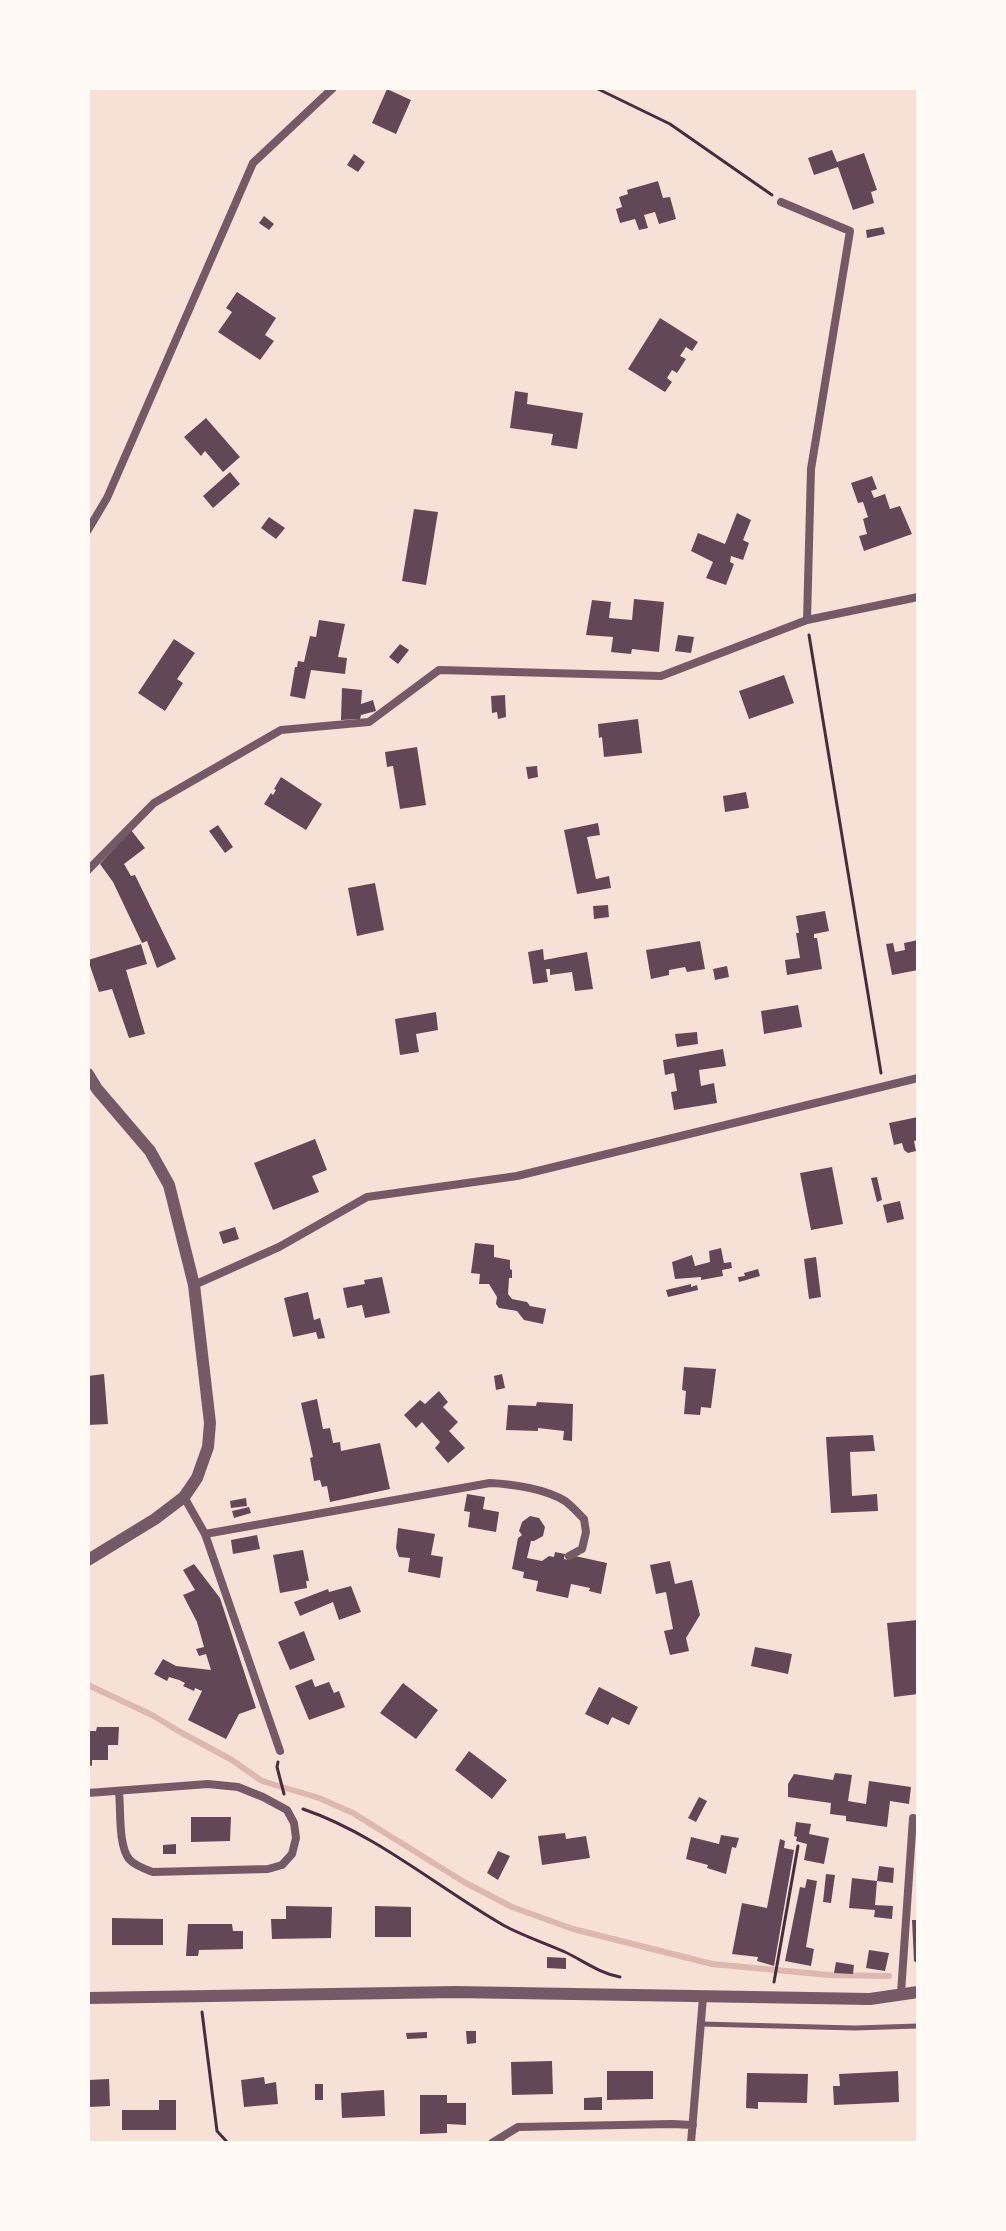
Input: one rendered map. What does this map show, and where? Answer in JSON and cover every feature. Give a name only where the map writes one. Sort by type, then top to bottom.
[{"type":"street","points":[[88,530],[107,498],[253,163],[333,88]]},
{"type":"street","points":[[781,202],[850,231],[811,469],[807,620]]},
{"type":"street","points":[[88,870],[154,803],[281,730],[369,722],[439,670],[661,676],[807,620],[918,597]]},
{"type":"street","points":[[88,1074],[150,1151],[169,1185],[194,1285],[210,1423],[208,1447],[197,1478],[184,1497],[155,1519],[88,1560]]},
{"type":"street","points":[[194,1285],[279,1247],[367,1197],[517,1176],[918,1078]]},
{"type":"street","points":[[205,1534],[490,1483],[513,1484],[567,1502],[584,1519],[586,1532],[582,1549],[569,1556]]},
{"type":"street","points":[[184,1497],[205,1534],[280,1751]]},
{"type":"street","points":[[88,1793],[208,1784],[238,1787],[287,1810],[294,1823],[296,1838],[292,1854],[282,1865],[268,1869],[153,1872],[141,1868],[129,1859],[123,1845],[119,1792]]},
{"type":"street","points":[[901,1993],[913,1818]]},
{"type":"street","points":[[89,1999],[455,1992],[870,1999],[918,1992]]},
{"type":"street","points":[[691,2143],[703,1997]]},
{"type":"street","points":[[492,2143],[518,2127],[693,2125]]},
{"type":"lane","points":[[701,2024],[855,2028],[918,2026]]},
{"type":"path","points":[[596,88],[670,124],[781,202]]},
{"type":"path","points":[[807,620],[883,1085]]},
{"type":"path","points":[[280,1781],[292,1805]]},
{"type":"path","points":[[302,1808],[385,1850],[506,1927],[569,1954],[604,1974],[630,1980],[635,1996]]},
{"type":"path","points":[[771,1998],[798,1846]]},
{"type":"path","points":[[200,1997],[217,2131],[228,2143]]},
{"type":"building","points":[[387,89],[411,100],[396,134],[372,123]]},
{"type":"building","points":[[832,150],[837,162],[864,153],[877,190],[871,192],[874,203],[853,210],[838,167],[814,175],[808,158]]},
{"type":"building","points":[[354,154],[365,162],[358,172],[347,165]]},
{"type":"building","points":[[658,181],[663,198],[670,197],[676,219],[659,224],[655,212],[644,215],[648,228],[639,230],[635,219],[620,223],[616,209],[622,207],[619,197],[628,194],[627,190]]},
{"type":"building","points":[[264,216],[274,224],[269,230],[259,223]]},
{"type":"building","points":[[883,227],[885,234],[867,238],[866,230]]},
{"type":"building","points":[[237,292],[276,318],[265,335],[274,341],[260,360],[218,332],[232,312],[226,308]]},
{"type":"building","points":[[660,318],[698,342],[692,351],[686,347],[680,356],[686,359],[677,373],[672,370],[667,378],[672,382],[665,392],[628,369]]},
{"type":"building","points":[[515,391],[528,393],[527,404],[583,413],[577,449],[551,445],[553,434],[510,428]]},
{"type":"building","points":[[206,418],[240,457],[223,472],[205,451],[201,456],[184,437]]},
{"type":"building","points":[[230,472],[240,484],[213,508],[203,496]]},
{"type":"building","points":[[872,476],[877,489],[871,491],[874,498],[885,494],[890,509],[900,506],[912,534],[864,551],[859,536],[867,534],[863,519],[868,517],[863,502],[858,503],[851,483]]},
{"type":"building","points":[[414,509],[438,512],[426,585],[402,581]]},
{"type":"building","points":[[737,513],[751,520],[743,540],[749,543],[743,560],[731,556],[730,562],[734,564],[726,585],[706,578],[713,562],[691,551],[698,533],[725,544]]},
{"type":"building","points":[[269,517],[285,528],[276,539],[261,528]]},
{"type":"building","points":[[634,599],[664,602],[659,652],[632,649],[631,654],[611,652],[613,637],[586,635],[592,600],[611,602],[609,618],[632,620]]},
{"type":"building","points":[[319,620],[345,624],[338,657],[347,658],[345,674],[311,670],[305,699],[290,696],[295,667],[298,661],[304,662],[310,636],[316,637]]},
{"type":"building","points":[[678,635],[694,637],[691,653],[675,651]]},
{"type":"building","points":[[174,639],[195,653],[177,679],[183,683],[165,711],[138,693]]},
{"type":"building","points":[[400,644],[409,650],[398,664],[389,657]]},
{"type":"building","points":[[784,675],[794,703],[749,719],[739,691]]},
{"type":"building","points":[[342,688],[362,690],[361,704],[373,700],[376,711],[361,715],[360,719],[341,720]]},
{"type":"building","points":[[505,695],[506,717],[498,719],[497,712],[492,713],[491,696]]},
{"type":"building","points":[[638,719],[642,753],[604,757],[598,724]]},
{"type":"building","points":[[417,747],[426,805],[400,809],[393,766],[387,767],[385,752]]},
{"type":"building","points":[[537,766],[538,777],[528,779],[526,767]]},
{"type":"building","points":[[281,777],[322,804],[306,830],[264,804],[271,793],[273,795]]},
{"type":"building","points":[[746,792],[749,808],[725,812],[723,796]]},
{"type":"building","points":[[598,823],[600,835],[587,837],[596,879],[609,876],[611,888],[577,894],[564,830]]},
{"type":"building","points":[[218,825],[233,847],[225,853],[209,831]]},
{"type":"building","points":[[131,830],[145,848],[124,864],[131,876],[135,875],[176,959],[157,968],[147,941],[142,943],[113,882],[100,864]]},
{"type":"building","points":[[375,883],[384,930],[357,936],[348,888]]},
{"type":"building","points":[[608,905],[609,917],[594,919],[593,906]]},
{"type":"building","points":[[825,911],[829,931],[814,934],[822,969],[787,975],[785,960],[800,958],[796,916]]},
{"type":"building","points":[[918,940],[918,970],[892,975],[886,944],[893,943],[895,952],[905,950],[904,943]]},
{"type":"building","points":[[700,941],[705,969],[687,972],[685,967],[669,970],[669,975],[651,979],[646,950]]},
{"type":"building","points":[[141,944],[147,964],[126,970],[145,1034],[129,1038],[112,989],[99,992],[88,960]]},
{"type":"building","points":[[543,949],[544,960],[587,952],[593,989],[575,991],[572,972],[550,975],[550,969],[546,969],[548,982],[533,984],[528,952]]},
{"type":"building","points":[[727,966],[729,977],[715,980],[713,969]]},
{"type":"building","points":[[798,1005],[802,1027],[764,1034],[761,1011]]},
{"type":"building","points":[[436,1012],[438,1030],[416,1034],[419,1052],[400,1055],[395,1019]]},
{"type":"building","points":[[697,1032],[698,1044],[677,1047],[675,1034]]},
{"type":"building","points":[[723,1049],[726,1066],[699,1070],[701,1086],[714,1083],[717,1103],[674,1110],[671,1092],[677,1091],[674,1073],[665,1075],[663,1060]]},
{"type":"building","points":[[918,1117],[918,1140],[914,1141],[916,1151],[908,1153],[902,1143],[894,1145],[889,1123]]},
{"type":"building","points":[[315,1139],[327,1170],[312,1176],[319,1192],[273,1210],[254,1163]]},
{"type":"building","points":[[832,1167],[843,1224],[811,1230],[800,1173]]},
{"type":"building","points":[[877,1177],[882,1200],[877,1202],[871,1178]]},
{"type":"building","points":[[900,1201],[904,1219],[887,1223],[883,1205]]},
{"type":"building","points":[[235,1227],[239,1239],[223,1244],[219,1232]]},
{"type":"building","points":[[475,1243],[494,1245],[494,1257],[510,1260],[512,1278],[509,1278],[508,1294],[512,1299],[546,1309],[543,1324],[524,1320],[517,1311],[499,1308],[489,1284],[479,1284],[480,1274],[471,1273]]},
{"type":"building","points":[[721,1248],[724,1263],[731,1262],[732,1268],[722,1270],[723,1276],[701,1280],[701,1277],[675,1279],[672,1262],[692,1255],[695,1266],[710,1262],[709,1251]]},
{"type":"building","points":[[816,1257],[821,1297],[809,1299],[804,1259]]},
{"type":"building","points":[[758,1269],[760,1276],[739,1282],[738,1277]]},
{"type":"building","points":[[382,1277],[390,1313],[365,1318],[362,1305],[347,1308],[343,1288]]},
{"type":"building","points":[[691,1284],[691,1287],[697,1285],[698,1290],[668,1297],[666,1290]]},
{"type":"building","points":[[308,1292],[314,1320],[320,1318],[325,1338],[318,1339],[316,1332],[293,1337],[284,1298]]},
{"type":"building","points":[[684,1367],[716,1369],[711,1408],[701,1407],[700,1415],[684,1414]]},
{"type":"building","points":[[104,1374],[108,1424],[88,1425],[88,1376]]},
{"type":"building","points":[[502,1374],[505,1388],[496,1390],[494,1376]]},
{"type":"building","points":[[439,1391],[448,1402],[443,1407],[458,1422],[449,1431],[465,1448],[448,1463],[435,1448],[440,1442],[422,1422],[416,1428],[404,1415],[420,1400],[425,1404]]},
{"type":"building","points":[[317,1399],[323,1429],[330,1428],[333,1443],[340,1442],[341,1451],[380,1443],[390,1489],[330,1502],[327,1486],[322,1487],[320,1480],[314,1481],[310,1458],[313,1457],[301,1403]]},
{"type":"building","points":[[537,1402],[573,1404],[572,1441],[563,1440],[564,1431],[538,1428],[538,1431],[506,1430],[508,1405],[536,1406]]},
{"type":"building","points":[[873,1435],[875,1451],[850,1452],[852,1496],[877,1494],[878,1511],[831,1513],[826,1437]]},
{"type":"building","points":[[467,1494],[485,1497],[483,1509],[499,1512],[496,1532],[468,1527],[470,1512],[464,1511]]},
{"type":"building","points":[[246,1498],[247,1506],[231,1508],[230,1501]]},
{"type":"building","points":[[249,1507],[251,1513],[234,1518],[232,1511]]},
{"type":"building","points":[[530,1516],[539,1518],[545,1527],[543,1536],[531,1541],[527,1558],[542,1561],[549,1556],[554,1557],[555,1552],[565,1554],[564,1559],[575,1556],[607,1563],[601,1594],[571,1584],[568,1598],[536,1591],[538,1581],[523,1578],[524,1572],[512,1569],[518,1538],[522,1535],[519,1531],[522,1522]]},
{"type":"building","points":[[398,1528],[435,1534],[431,1555],[443,1557],[440,1578],[408,1572],[410,1558],[399,1557],[396,1548]]},
{"type":"building","points":[[257,1535],[260,1549],[233,1554],[231,1540]]},
{"type":"building","points":[[303,1550],[309,1581],[306,1581],[307,1588],[280,1593],[273,1555]]},
{"type":"building","points":[[670,1561],[675,1584],[692,1580],[700,1615],[686,1638],[689,1651],[670,1655],[664,1631],[673,1629],[666,1592],[656,1594],[650,1565]]},
{"type":"building","points":[[194,1564],[220,1598],[256,1708],[239,1714],[226,1739],[188,1720],[202,1691],[183,1686],[185,1683],[179,1680],[169,1677],[167,1681],[154,1674],[163,1659],[176,1666],[211,1670],[206,1654],[199,1656],[196,1649],[204,1647],[197,1622],[183,1595],[195,1590],[183,1570]]},
{"type":"building","points":[[351,1586],[361,1612],[339,1620],[333,1602],[300,1616],[294,1602],[328,1589],[329,1592]]},
{"type":"building","points":[[918,1620],[918,1694],[894,1697],[887,1623]]},
{"type":"building","points":[[304,1631],[315,1660],[290,1670],[278,1642]]},
{"type":"building","points":[[755,1647],[792,1654],[788,1674],[751,1666]]},
{"type":"building","points":[[312,1679],[315,1687],[329,1682],[334,1693],[339,1691],[345,1707],[309,1720],[295,1686]]},
{"type":"building","points":[[403,1683],[438,1710],[416,1739],[380,1713]]},
{"type":"building","points":[[599,1687],[638,1707],[629,1725],[612,1717],[608,1725],[585,1714]]},
{"type":"building","points":[[97,1727],[119,1727],[118,1745],[108,1745],[108,1760],[92,1760],[92,1766],[88,1765],[88,1731],[96,1731]]},
{"type":"building","points":[[469,1751],[507,1780],[492,1799],[455,1770]]},
{"type":"building","points":[[835,1773],[852,1775],[848,1801],[866,1804],[869,1781],[911,1787],[909,1804],[890,1801],[887,1827],[846,1821],[846,1816],[830,1814],[831,1803],[788,1797],[788,1784],[794,1774],[833,1780]]},
{"type":"building","points":[[699,1797],[707,1801],[696,1822],[688,1818]]},
{"type":"building","points":[[191,1817],[231,1817],[230,1841],[191,1842]]},
{"type":"building","points":[[796,1822],[811,1824],[809,1834],[829,1838],[824,1864],[804,1860],[807,1844],[796,1841]]},
{"type":"building","points":[[565,1833],[566,1839],[586,1836],[590,1858],[542,1865],[538,1836]]},
{"type":"building","points":[[721,1835],[739,1838],[736,1848],[732,1847],[726,1874],[686,1859],[691,1837],[719,1844]]},
{"type":"building","points":[[780,1839],[785,1841],[784,1848],[794,1850],[774,1966],[757,1961],[758,1957],[732,1954],[742,1903],[767,1908]]},
{"type":"building","points":[[176,1844],[176,1854],[163,1854],[163,1845]]},
{"type":"building","points":[[498,1851],[510,1856],[498,1880],[487,1873]]},
{"type":"building","points":[[879,1866],[894,1868],[893,1883],[877,1881]]},
{"type":"building","points":[[826,1874],[835,1875],[831,1903],[823,1902]]},
{"type":"building","points":[[852,1878],[877,1881],[875,1905],[893,1906],[892,1919],[874,1917],[875,1910],[849,1908]]},
{"type":"building","points":[[807,1879],[817,1881],[806,1947],[814,1949],[811,1966],[785,1961],[800,1887],[805,1888]]},
{"type":"building","points":[[286,1906],[332,1907],[331,1938],[272,1939],[271,1919],[286,1919]]},
{"type":"building","points":[[375,1906],[411,1907],[411,1937],[375,1937]]},
{"type":"building","points":[[112,1918],[163,1919],[163,1945],[112,1945]]},
{"type":"building","points":[[912,1920],[918,1920],[918,1964],[914,1961]]},
{"type":"building","points":[[188,1924],[232,1924],[233,1931],[243,1931],[243,1949],[199,1950],[198,1956],[186,1956]]},
{"type":"building","points":[[869,1950],[889,1953],[885,1971],[866,1968]]},
{"type":"building","points":[[547,1957],[566,1958],[566,1969],[547,1968]]},
{"type":"building","points":[[836,1962],[854,1965],[853,1974],[834,1973]]},
{"type":"building","points":[[466,2031],[476,2031],[476,2043],[467,2044]]},
{"type":"building","points":[[427,2032],[427,2038],[407,2039],[406,2033]]},
{"type":"building","points":[[552,2061],[553,2094],[512,2095],[511,2062]]},
{"type":"building","points":[[607,2071],[653,2071],[653,2099],[607,2100]]},
{"type":"building","points":[[898,2071],[899,2102],[834,2105],[833,2086],[840,2086],[839,2074]]},
{"type":"building","points":[[747,2073],[808,2074],[807,2103],[758,2102],[758,2109],[746,2108]]},
{"type":"building","points":[[264,2077],[265,2084],[276,2082],[278,2104],[244,2107],[241,2080]]},
{"type":"building","points":[[109,2079],[110,2106],[88,2107],[88,2080]]},
{"type":"building","points":[[315,2084],[323,2084],[323,2100],[315,2100]]},
{"type":"building","points":[[384,2090],[385,2116],[342,2118],[341,2093]]},
{"type":"building","points":[[420,2095],[447,2095],[447,2103],[466,2103],[466,2125],[447,2124],[447,2133],[420,2134]]},
{"type":"building","points":[[602,2097],[602,2110],[584,2110],[584,2098]]},
{"type":"building","points":[[159,2100],[176,2100],[176,2130],[122,2130],[122,2110],[159,2110]]},
{"type":"waterway","points":[[88,1685],[152,1715],[232,1760],[262,1781],[319,1798],[353,1813],[464,1882],[512,1907],[573,1929],[712,1964],[829,1975],[889,1976]]}]
